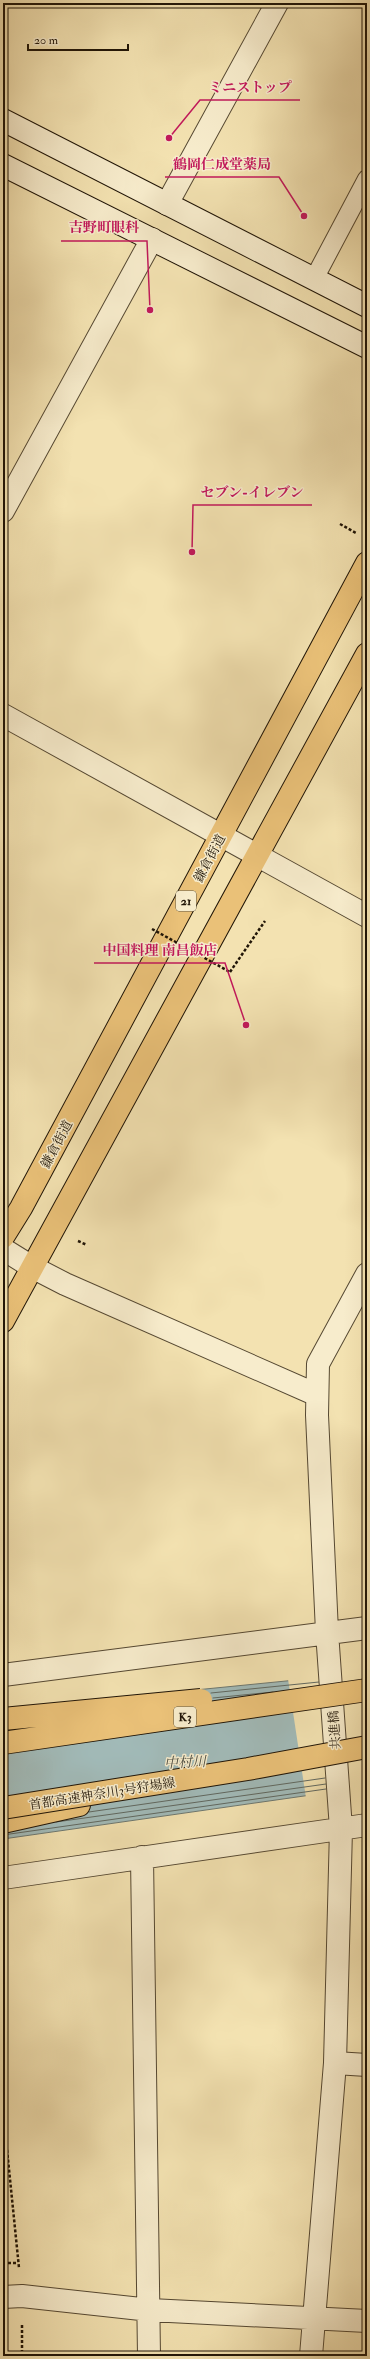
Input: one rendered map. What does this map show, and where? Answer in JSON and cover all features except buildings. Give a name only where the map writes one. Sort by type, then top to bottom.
[{"type":"main road","name":"鎌倉街道","points":[[3,1237],[22,1208],[367,562]]},
{"type":"main road","points":[[3,1320],[367,654]]},
{"type":"main road","points":[[3,1719],[367,1685]]},
{"type":"main road","name":"K3","points":[[3,1743],[367,1690]]},
{"type":"main road","name":"首都高速神奈川3号狩場線","points":[[3,1808],[248,1770],[367,1747]]},
{"type":"main road","points":[[3,1822],[248,1770]]},
{"type":"street","points":[[167,204],[277,3]]},
{"type":"street","points":[[3,120],[367,306]]},
{"type":"street","points":[[3,165],[367,347]]},
{"type":"street","points":[[3,511],[152,240]]},
{"type":"street","points":[[3,715],[200,823],[257,857],[367,916]]},
{"type":"street","points":[[3,1249],[32,1267],[317,1395]]},
{"type":"street","name":"共進橋","points":[[311,2356],[335,2063],[341,1829],[327,1632],[317,1395],[318,1364],[367,1274]]},
{"type":"street","points":[[3,1675],[367,1628]]},
{"type":"street","points":[[3,1878],[367,1825]]},
{"type":"street","points":[[142,1857],[150,2356]]},
{"type":"street","points":[[335,2063],[367,2065]]},
{"type":"street","points":[[12,2296],[150,2310],[313,2317],[367,2321]]},
{"type":"lane","points":[[314,279],[367,179]]},
{"type":"path","points":[[340,524],[356,533]]},
{"type":"path","points":[[152,929],[230,972],[265,921]]},
{"type":"path","points":[[3,2110],[18,2263],[12,2296],[22,2356]]},
{"type":"path","points":[[3,2263],[18,2263]]},
{"type":"water","name":"中村川","points":[[367,1673],[367,1787],[3,1839],[3,1709]]},
{"type":"pier","points":[[363,1671],[367,1699],[367,1789],[306,1798],[288,1679]]},
{"type":"place","name":"ミニストップ","points":[[169,138]]},
{"type":"place","name":"鶴岡仁成堂薬局","points":[[304,216]]},
{"type":"place","name":"吉野町眼科","points":[[150,310]]},
{"type":"place","name":"セブン-イレブン","points":[[192,552]]},
{"type":"place","name":"中国料理 南昌飯店","points":[[246,1025]]}]
